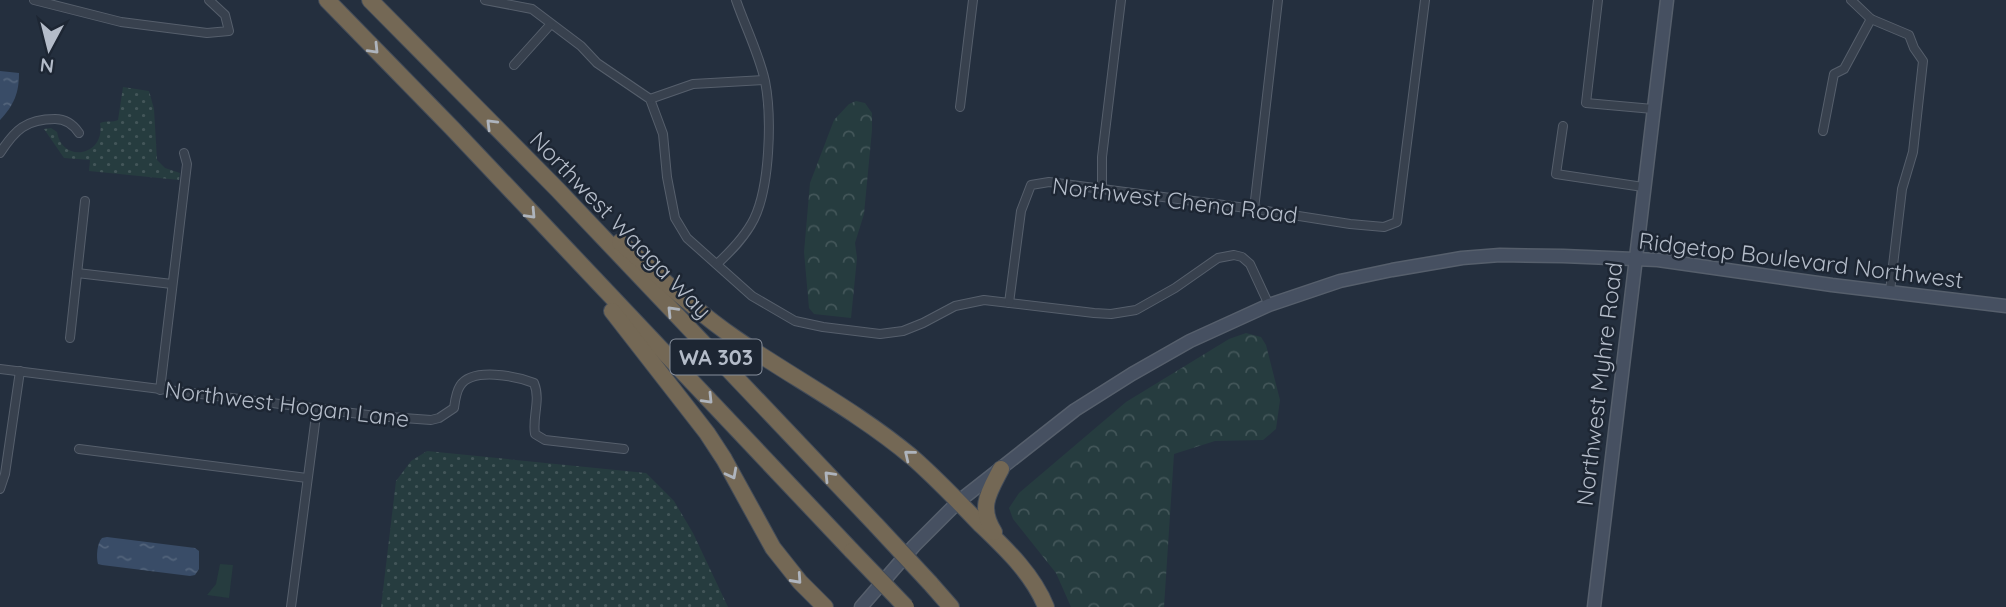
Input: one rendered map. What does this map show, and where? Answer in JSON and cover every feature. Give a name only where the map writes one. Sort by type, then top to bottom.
[{"type":"highway","name":"WA 303","points":[[327,0],[452,128],[906,607]]},
{"type":"highway","name":"Northwest Waaga Way","points":[[370,0],[556,189],[951,607]]},
{"type":"highway","points":[[556,189],[733,337],[872,426],[911,457],[1002,546],[1030,579],[1046,607]]},
{"type":"highway","points":[[576,261],[632,339],[707,433],[778,555],[800,583],[825,607]]},
{"type":"highway","points":[[1001,469],[985,508],[990,526],[1002,546]]},
{"type":"main road","name":"Northwest Myhre Road","points":[[1594,607],[1667,0]]},
{"type":"main road","name":"Ridgetop Boulevard Northwest","points":[[861,607],[914,546],[958,502],[1075,410],[1176,348],[1269,305],[1340,281],[1462,258],[1520,255],[1636,259],[2006,306]]},
{"type":"street","points":[[34,0],[121,22],[207,33],[229,31],[225,15],[209,0]]},
{"type":"street","points":[[485,0],[532,9],[581,46],[597,64],[650,99],[663,134],[667,177],[676,218],[687,238],[752,296],[795,321],[880,334],[903,331],[955,306],[984,300],[1094,313],[1124,313],[1151,302],[1218,258],[1234,255],[1242,257],[1250,264],[1269,305]]},
{"type":"street","points":[[717,264],[738,244],[755,218],[766,171],[770,116],[764,80],[736,0]]},
{"type":"street","points":[[960,107],[973,0]]},
{"type":"street","points":[[1101,188],[1102,157],[1121,0]]},
{"type":"street","points":[[1254,209],[1279,0]]},
{"type":"street","name":"Northwest Chena Road","points":[[1009,303],[1021,211],[1031,185],[1049,181],[1350,224],[1384,228],[1397,222],[1425,0]]},
{"type":"street","points":[[1598,0],[1587,103],[1653,109]]},
{"type":"street","points":[[1851,0],[1871,19],[1909,35],[1923,61],[1913,152],[1902,189],[1890,291]]},
{"type":"street","points":[[1823,131],[1834,74],[1844,69],[1871,19]]},
{"type":"street","points":[[514,65],[550,25]]},
{"type":"street","points":[[650,99],[693,83],[764,80]]},
{"type":"street","points":[[0,153],[10,138],[31,121],[61,119],[69,122],[79,133]]},
{"type":"street","points":[[1563,126],[1556,174],[1643,187]]},
{"type":"street","points":[[160,390],[187,163],[184,153]]},
{"type":"street","points":[[70,338],[85,201]]},
{"type":"street","points":[[77,273],[172,284]]},
{"type":"street","name":"Northwest Hogan Lane","points":[[0,369],[376,416],[430,420],[439,418],[454,408],[459,387],[468,377],[482,374],[524,379],[534,383],[538,393],[533,425],[536,434],[545,440],[624,449]]},
{"type":"street","points":[[0,489],[5,474],[20,371]]},
{"type":"street","points":[[291,607],[317,408]]},
{"type":"street","points":[[79,449],[307,478]]},
{"type":"green space","points":[[123,87],[149,91],[154,109],[157,160],[165,168],[180,173],[179,180],[89,171],[90,160],[64,158],[44,129],[51,128],[57,132],[67,149],[83,152],[90,149],[97,143],[100,123],[118,120]]},
{"type":"green space","points":[[856,101],[865,103],[872,113],[872,130],[864,214],[855,243],[857,258],[851,318],[814,314],[809,308],[804,252],[810,183],[834,120],[849,104]]},
{"type":"green space","points":[[1246,333],[1261,337],[1266,345],[1280,400],[1276,429],[1263,440],[1215,441],[1174,454],[1164,607],[1071,607],[1056,573],[1013,519],[1009,508],[1019,493],[1126,402],[1229,339]]},
{"type":"green space","points":[[427,451],[646,473],[674,501],[693,533],[728,607],[381,607],[396,481],[411,461]]},
{"type":"green space","points":[[220,564],[233,565],[229,598],[207,595],[216,584]]},
{"type":"water","points":[[0,71],[19,73],[15,98],[0,120]]},
{"type":"water","points":[[102,538],[195,548],[199,551],[199,569],[195,575],[190,576],[98,564],[99,543]]}]
